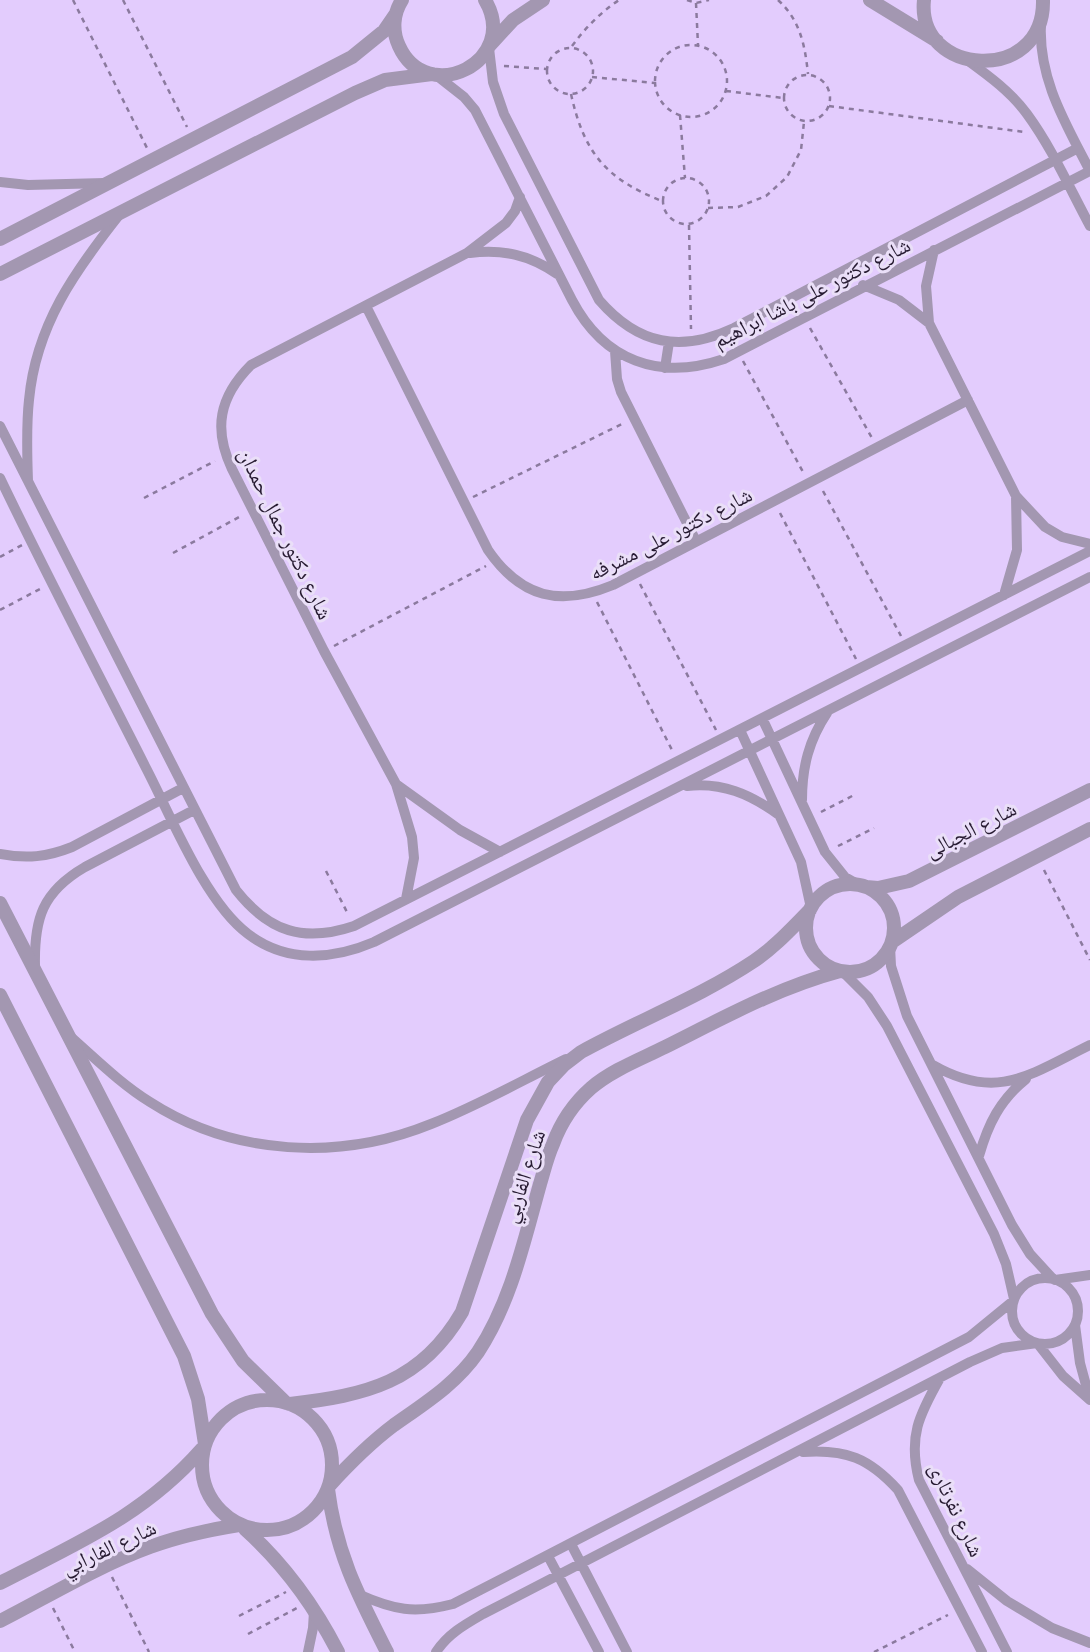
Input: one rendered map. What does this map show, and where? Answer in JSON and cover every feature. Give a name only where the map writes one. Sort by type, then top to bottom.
[{"type":"street","points":[[402,0],[394,28],[401,52],[409,62],[434,75]]},
{"type":"street","points":[[485,0],[493,20],[489,47]]},
{"type":"street","points":[[0,274],[362,89],[400,77],[461,73],[482,58],[513,20],[543,0]]},
{"type":"street","points":[[870,0],[951,53],[967,60],[1009,93],[1041,134],[1090,226]]},
{"type":"street","points":[[924,0],[928,25],[938,42]]},
{"type":"street","points":[[1044,1],[1041,19],[1042,64],[1048,85],[1090,171]]},
{"type":"street","points":[[0,239],[352,57],[384,31],[396,15]]},
{"type":"street","points":[[967,60],[986,62],[1004,59],[1020,50],[1033,36],[1041,19]]},
{"type":"street","name":"شارع دكتور على باشا ابراهيم","points":[[489,47],[497,98],[599,300],[613,316],[630,329],[649,338],[669,342],[713,338],[1078,148]]},
{"type":"street","name":"شارع دكتور على باشا ابراهيم","points":[[434,75],[464,97],[475,110],[580,315],[590,328],[615,351],[639,362],[665,368],[705,365],[738,352],[863,285],[1090,171]]},
{"type":"street","points":[[0,182],[28,185],[107,183]]},
{"type":"street","name":"شارع دكتور جمال حمدان","points":[[406,899],[414,858],[412,837],[396,784],[324,651],[225,456],[220,422],[226,398],[239,377],[251,365],[467,253],[506,223],[515,211],[520,197]]},
{"type":"street","points":[[27,484],[29,399],[35,363],[47,327],[62,293],[121,213]]},
{"type":"street","points":[[934,250],[926,286],[929,323],[1016,496],[1045,527],[1062,537],[1090,544]]},
{"type":"street","name":"شارع دكتور جمال حمدان","points":[[467,253],[507,252],[526,257],[561,276]]},
{"type":"street","points":[[863,285],[899,300],[929,323]]},
{"type":"street","name":"شارع دكتور على مشرفه","points":[[366,306],[495,561],[518,583],[547,596],[577,597],[593,593],[968,400]]},
{"type":"street","points":[[665,368],[669,342]]},
{"type":"street","points":[[615,351],[617,379],[696,541]]},
{"type":"street","points":[[0,426],[27,484],[236,890],[251,909],[271,924],[291,932],[312,935],[334,933],[359,924],[1090,551]]},
{"type":"street","points":[[0,478],[173,821],[219,904],[233,921],[250,935],[279,950],[311,956],[332,956],[354,951],[374,942],[1090,577]]},
{"type":"street","points":[[1004,595],[1017,550],[1016,496]]},
{"type":"street","points":[[803,806],[804,765],[818,727],[829,710]]},
{"type":"street","points":[[762,718],[825,852],[845,877],[883,899],[889,909],[893,919],[891,966],[901,999],[1020,1240],[1054,1280],[1063,1284],[1075,1297],[1078,1306],[1076,1324],[1080,1363],[1090,1400]]},
{"type":"street","points":[[740,730],[801,862],[811,909],[807,935],[811,948],[818,958],[841,971],[868,997],[887,1026],[994,1234],[1006,1265],[1014,1300],[1013,1319],[1016,1328],[1021,1335],[1038,1343],[1063,1376],[1090,1400]]},
{"type":"street","name":"شارع دكتور جمال حمدان","points":[[396,784],[441,817],[500,852]]},
{"type":"street","points":[[677,787],[699,784],[722,786],[743,793],[781,817]]},
{"type":"street","points":[[0,854],[37,857],[55,854],[183,788]]},
{"type":"street","name":"شارع الجبالى","points":[[863,886],[878,888],[909,881],[1090,790]]},
{"type":"street","points":[[35,969],[37,923],[54,890],[85,867],[194,810]]},
{"type":"street","points":[[841,971],[866,970],[884,956],[891,944],[950,902],[1090,829]]},
{"type":"street","points":[[811,909],[818,898],[838,886],[863,886]]},
{"type":"street","points":[[0,902],[222,1331],[243,1361],[288,1404]]},
{"type":"street","name":"شارع الفاربي","points":[[288,1404],[346,1395],[396,1379],[435,1351],[462,1312],[527,1119],[548,1082],[581,1052],[737,971],[782,939],[811,909]]},
{"type":"street","points":[[359,924],[374,942]]},
{"type":"street","name":"شارع الفاربي","points":[[328,1487],[377,1438],[435,1397],[458,1377],[476,1355],[491,1330],[513,1275],[551,1147],[575,1104],[592,1087],[613,1074],[741,1008],[788,987],[841,971]]},
{"type":"street","points":[[0,995],[184,1356],[198,1399],[204,1446],[201,1463],[207,1493],[215,1506],[271,1554],[298,1585],[338,1652]]},
{"type":"street","points":[[69,1035],[121,1082],[151,1103],[183,1120],[229,1137],[289,1148],[325,1149],[362,1145],[430,1125],[581,1052]]},
{"type":"street","points":[[933,1065],[951,1075],[981,1083],[1012,1081],[1090,1045]]},
{"type":"street","points":[[979,1156],[986,1132],[997,1110],[1012,1090],[1031,1074]]},
{"type":"street","points":[[358,1594],[387,1607],[409,1611],[431,1610],[453,1604],[969,1337],[1014,1300],[1026,1284],[1034,1280],[1090,1275]]},
{"type":"street","points":[[436,1652],[443,1641],[459,1628],[986,1354],[1002,1349],[1056,1342],[1064,1338],[1090,1308]]},
{"type":"street","name":"شارع نفرتارى","points":[[940,1378],[918,1423],[914,1442],[919,1480],[1006,1652]]},
{"type":"street","points":[[204,1446],[218,1422],[237,1407],[253,1401],[270,1400],[305,1412],[317,1423],[326,1437],[332,1470],[320,1504],[308,1517],[292,1525],[267,1530],[240,1525]]},
{"type":"street","name":"شارع الفارابي","points":[[0,1583],[127,1516],[168,1485],[204,1446]]},
{"type":"street","name":"شارع نفرتارى","points":[[797,1452],[829,1450],[849,1455],[868,1463],[898,1490],[982,1652]]},
{"type":"street","points":[[328,1487],[338,1543],[358,1594],[387,1652]]},
{"type":"street","name":"شارع الفارابي","points":[[0,1621],[150,1547],[179,1537],[240,1525]]},
{"type":"street","points":[[572,1544],[627,1652]]},
{"type":"street","points":[[548,1556],[599,1652]]},
{"type":"street","points":[[962,1565],[1007,1601],[1052,1628],[1090,1643]]},
{"type":"street","points":[[308,1652],[313,1628],[312,1605]]},
{"type":"path","points":[[73,0],[153,160]]},
{"type":"path","points":[[123,0],[194,139]]},
{"type":"path","points":[[571,48],[586,27],[619,0]]},
{"type":"path","points":[[687,0],[696,4],[709,0]]},
{"type":"path","points":[[778,0],[787,8],[799,27],[806,49],[808,74]]},
{"type":"path","points":[[696,4],[698,45]]},
{"type":"path","points":[[698,45],[712,51],[722,62],[727,76],[726,91],[723,99],[712,111],[696,117],[680,115],[672,112],[660,99],[655,83],[658,67],[667,54],[681,46],[698,45]]},
{"type":"path","points":[[571,48],[577,48],[589,56],[593,70],[585,89],[565,94],[553,88],[546,69],[556,51],[571,48]]},
{"type":"path","points":[[490,65],[546,69]]},
{"type":"path","points":[[808,74],[820,78],[828,87],[829,106],[817,119],[804,121],[789,113],[783,98],[791,81],[808,74]]},
{"type":"path","points":[[592,77],[655,83]]},
{"type":"path","points":[[726,91],[783,98]]},
{"type":"path","points":[[572,94],[578,123],[591,150],[604,165],[635,190],[662,201]]},
{"type":"path","points":[[829,106],[1041,134]]},
{"type":"path","points":[[680,115],[685,178]]},
{"type":"path","points":[[708,208],[738,208],[765,196],[787,177],[801,150],[804,121]]},
{"type":"path","points":[[685,178],[697,181],[709,195],[708,208],[701,219],[689,225],[682,225],[670,219],[662,201],[669,185],[685,178]]},
{"type":"path","points":[[689,225],[692,342]]},
{"type":"path","points":[[804,317],[877,447]]},
{"type":"path","points":[[738,352],[906,645]]},
{"type":"path","points":[[463,502],[634,418]]},
{"type":"path","points":[[144,498],[225,456]]},
{"type":"path","points":[[774,501],[860,668]]},
{"type":"path","points":[[173,553],[253,510]]},
{"type":"path","points":[[0,557],[30,541]]},
{"type":"path","points":[[324,651],[495,561]]},
{"type":"path","points":[[635,573],[721,739]]},
{"type":"path","points":[[0,610],[52,583]]},
{"type":"path","points":[[593,593],[677,762]]},
{"type":"path","points":[[808,818],[856,794]]},
{"type":"path","points":[[825,852],[874,828]]},
{"type":"path","points":[[1037,856],[1090,960]]},
{"type":"path","points":[[326,872],[359,924]]},
{"type":"path","points":[[107,1566],[149,1652]]},
{"type":"path","points":[[239,1616],[298,1585]]},
{"type":"path","points":[[48,1597],[75,1652]]},
{"type":"path","points":[[248,1634],[312,1605]]},
{"type":"path","points":[[874,1652],[960,1609]]}]
